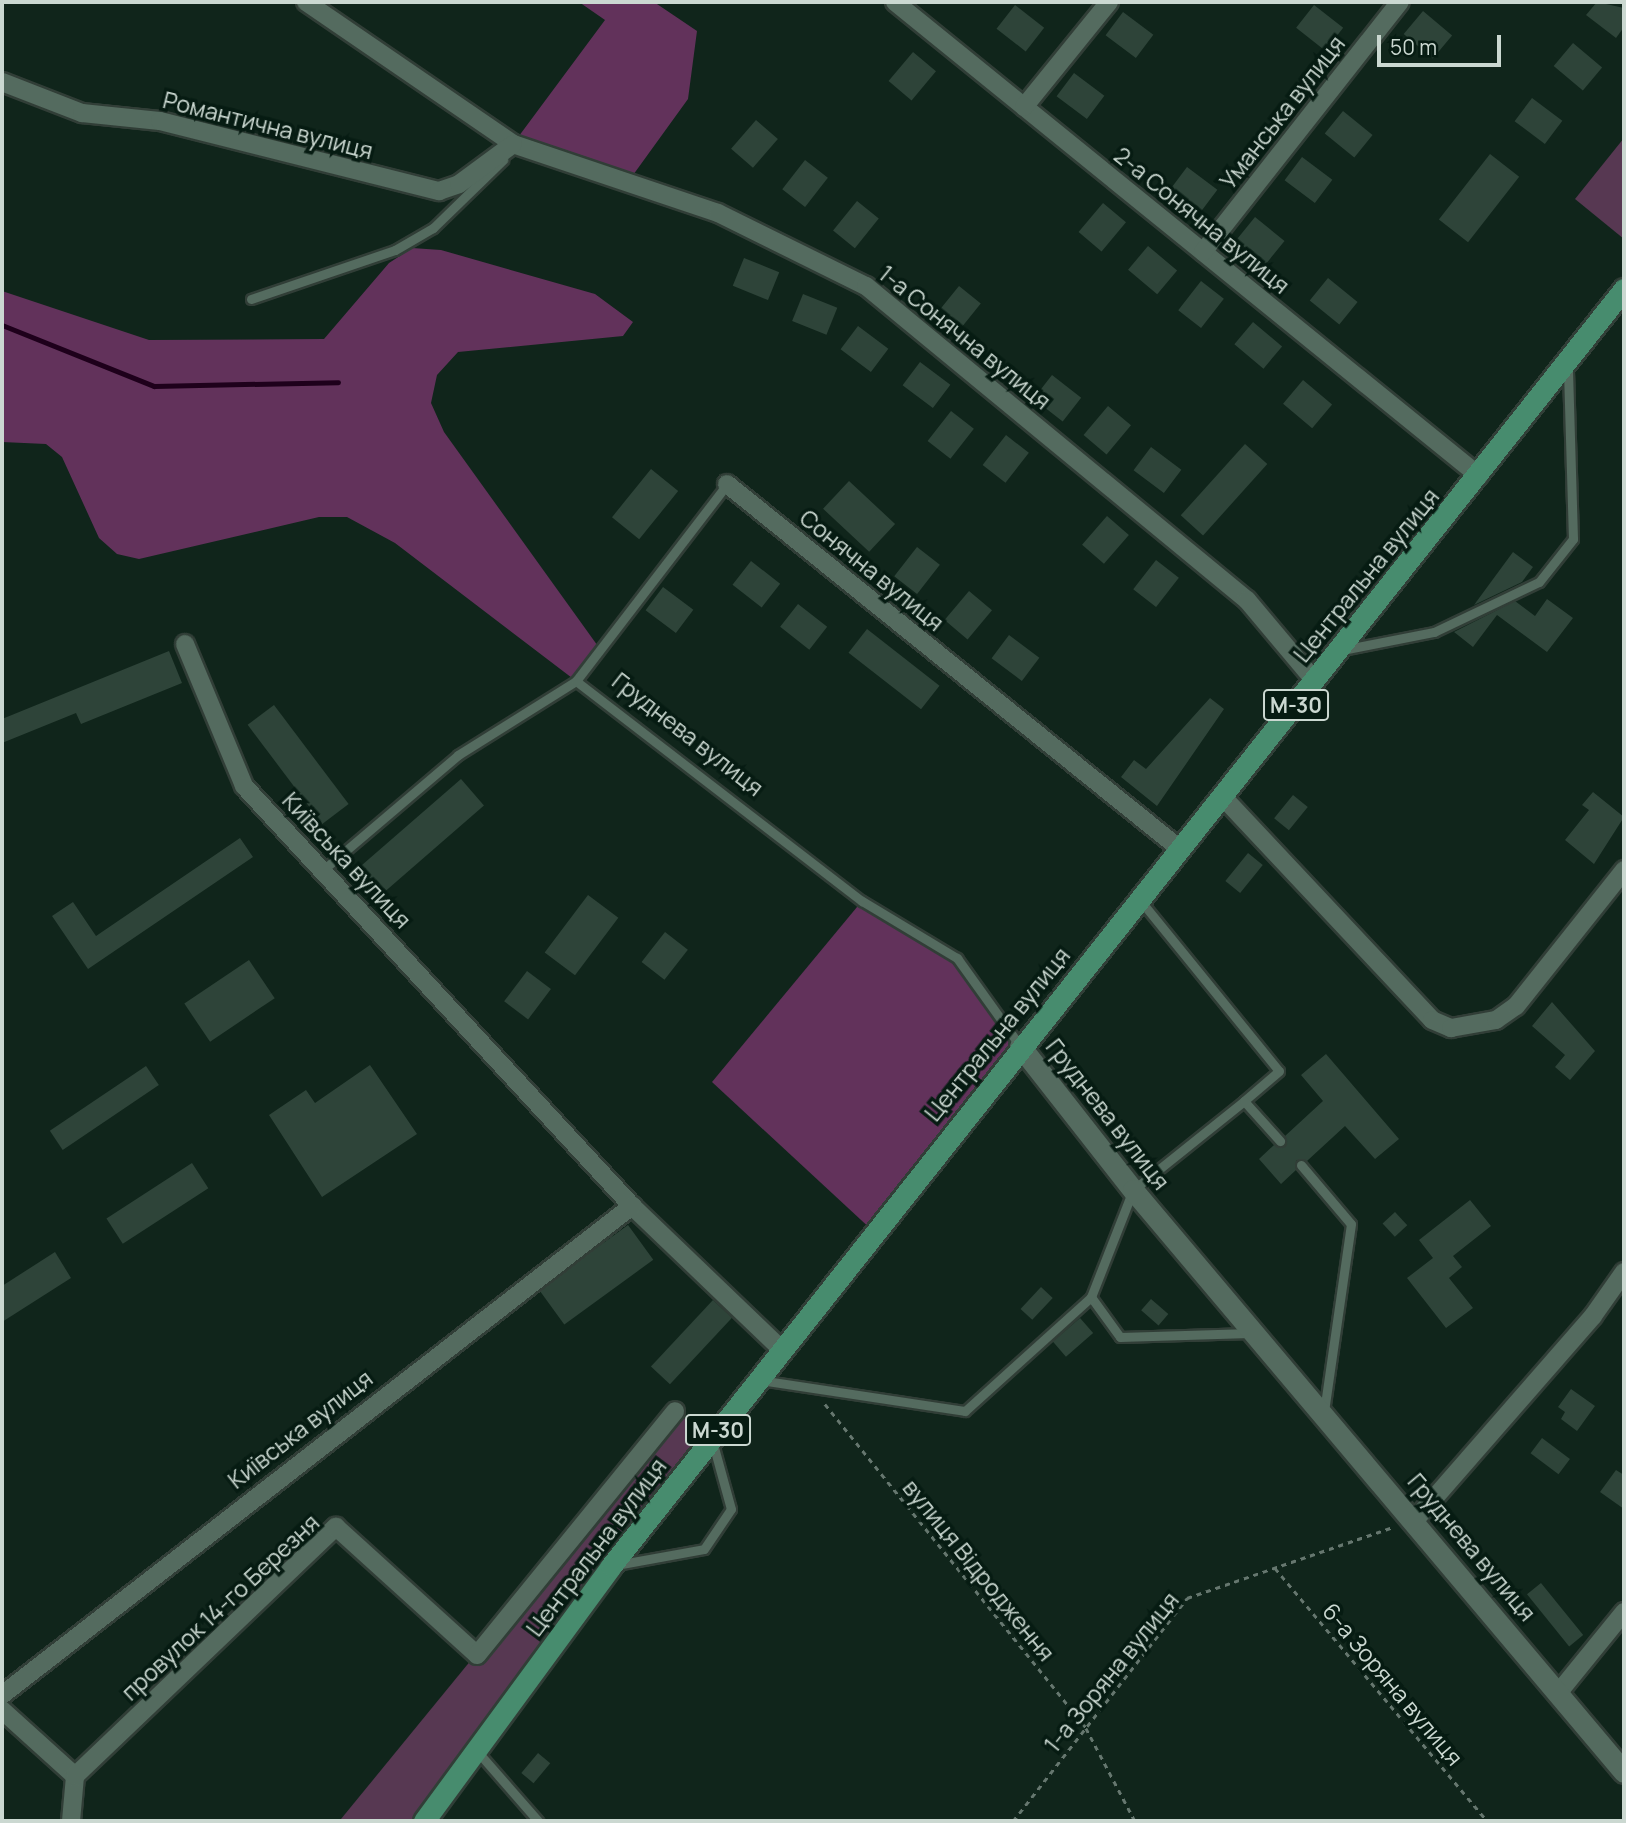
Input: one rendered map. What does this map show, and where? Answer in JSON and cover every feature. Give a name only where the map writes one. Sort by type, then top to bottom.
[{"type":"highway","name":"Центральна вулиця","points":[[424,1821],[611,1566],[1020,1046],[1479,476],[1624,289]]},
{"type":"street","name":"1-а Сонячна вулиця","points":[[306,2],[513,144],[718,213],[866,286],[1247,600],[1315,681]]},
{"type":"street","name":"2-а Сонячна вулиця","points":[[895,2],[1479,476]]},
{"type":"street","points":[[1024,107],[1109,2]]},
{"type":"street","name":"Уманська вулиця","points":[[1203,252],[1400,2]]},
{"type":"street","name":"Романтична вулиця","points":[[2,82],[82,113],[160,121],[439,191],[459,184],[513,144]]},
{"type":"street","name":"Сонячна вулиця","points":[[727,484],[1180,849]]},
{"type":"street","name":"Київська вулиця","points":[[185,644],[244,786],[632,1206],[781,1349]]},
{"type":"street","points":[[1222,796],[1432,1020],[1473,1027],[1516,1006],[1624,870]]},
{"type":"street","name":"Груднева вулиця","points":[[1020,1046],[1133,1190],[1416,1520],[1624,1772]]},
{"type":"street","name":"Київська вулиця","points":[[2,1695],[632,1206]]},
{"type":"street","points":[[1416,1520],[1593,1316],[1624,1272]]},
{"type":"street","name":"провулок 14-го Березня","points":[[75,1776],[336,1527],[477,1655],[675,1411]]},
{"type":"street","points":[[1559,1692],[1624,1612]]},
{"type":"street","points":[[2,1710],[75,1776],[71,1821]]},
{"type":"lane","points":[[251,299],[395,250],[424,233],[513,144]]},
{"type":"lane","points":[[1339,650],[1434,632],[1539,582],[1573,539],[1567,360]]},
{"type":"lane","name":"Сонячна вулиця","points":[[576,681],[727,484]]},
{"type":"lane","name":"Груднева вулиця","points":[[323,870],[458,755],[576,681],[862,901],[957,958],[1020,1046]]},
{"type":"lane","points":[[758,1380],[965,1411],[1091,1297],[1133,1190],[1279,1071],[1140,900]]},
{"type":"lane","points":[[1244,1101],[1280,1140]]},
{"type":"lane","points":[[1301,1166],[1351,1224],[1324,1414]]},
{"type":"lane","points":[[1091,1297],[1120,1337],[1254,1333]]},
{"type":"lane","points":[[611,1566],[704,1549],[731,1509],[711,1439]]},
{"type":"lane","points":[[477,1751],[538,1821]]},
{"type":"path","name":"вулиця Відродження","points":[[811,1386],[1086,1728],[1135,1821]]},
{"type":"path","name":"1-а Зоряна вулиця","points":[[1013,1821],[1187,1598],[1416,1520]]},
{"type":"path","name":"6-а Зоряна вулиця","points":[[1275,1568],[1487,1821]]},
{"type":"shaded area","points":[[579,2],[654,2],[697,31],[688,99],[628,182],[513,144],[605,20]]},
{"type":"shaded area","points":[[1624,138],[1624,239],[1575,199]]},
{"type":"shaded area","points":[[412,248],[441,250],[595,294],[633,322],[623,336],[458,352],[437,375],[431,403],[444,432],[600,649],[576,681],[395,543],[347,517],[319,517],[139,559],[117,554],[99,538],[62,457],[46,444],[2,442],[2,291],[149,340],[324,339],[389,263]]},
{"type":"shaded area","points":[[862,901],[957,958],[1020,1046],[874,1232],[712,1082]]},
{"type":"shaded area","points":[[675,1411],[711,1439],[424,1821],[341,1819]]},
{"type":"building","points":[[1597,2],[1624,8],[1624,27],[1616,38],[1586,15]]},
{"type":"building","points":[[1015,5],[1044,28],[1026,51],[997,29]]},
{"type":"building","points":[[1314,5],[1343,28],[1325,51],[1296,28]]},
{"type":"building","points":[[1423,11],[1452,35],[1433,58],[1404,34]]},
{"type":"building","points":[[1123,12],[1153,35],[1136,58],[1106,35]]},
{"type":"building","points":[[1573,43],[1602,67],[1583,90],[1554,66]]},
{"type":"building","points":[[913,52],[936,71],[912,100],[889,81]]},
{"type":"building","points":[[1074,73],[1104,96],[1087,119],[1057,96]]},
{"type":"building","points":[[1532,98],[1562,121],[1545,144],[1515,121]]},
{"type":"building","points":[[1343,111],[1373,135],[1354,157],[1325,134]]},
{"type":"building","points":[[756,120],[778,139],[753,168],[731,149]]},
{"type":"building","points":[[1490,154],[1519,177],[1468,242],[1439,219]]},
{"type":"building","points":[[1302,157],[1332,180],[1315,203],[1285,180]]},
{"type":"building","points":[[805,160],[828,178],[805,207],[782,189]]},
{"type":"building","points":[[1187,167],[1217,190],[1200,213],[1170,190]]},
{"type":"building","points":[[857,201],[879,219],[855,248],[833,231]]},
{"type":"building","points":[[1103,203],[1126,222],[1102,251],[1079,232]]},
{"type":"building","points":[[1255,217],[1285,241],[1266,264],[1236,240]]},
{"type":"building","points":[[1148,246],[1177,270],[1157,294],[1128,270]]},
{"type":"building","points":[[744,258],[779,272],[768,300],[733,286]]},
{"type":"building","points":[[1328,278],[1358,302],[1339,324],[1310,301]]},
{"type":"building","points":[[1201,281],[1224,299],[1201,328],[1178,310]]},
{"type":"building","points":[[959,286],[981,304],[957,333],[935,316]]},
{"type":"building","points":[[803,294],[837,308],[826,335],[792,321]]},
{"type":"building","points":[[1253,322],[1282,346],[1263,369],[1234,344]]},
{"type":"building","points":[[858,326],[888,349],[871,372],[841,349]]},
{"type":"building","points":[[920,362],[950,385],[933,408],[903,385]]},
{"type":"building","points":[[1052,375],[1081,398],[1063,421],[1034,399]]},
{"type":"building","points":[[1303,380],[1332,404],[1312,428],[1283,404]]},
{"type":"building","points":[[1108,406],[1131,425],[1107,454],[1084,435]]},
{"type":"building","points":[[951,411],[974,429],[950,459],[928,441]]},
{"type":"building","points":[[1006,435],[1029,453],[1005,483],[983,465]]},
{"type":"building","points":[[1245,444],[1267,464],[1203,535],[1181,515]]},
{"type":"building","points":[[1151,447],[1181,470],[1164,493],[1134,470]]},
{"type":"building","points":[[651,469],[678,491],[639,539],[612,517]]},
{"type":"building","points":[[849,481],[895,524],[869,552],[823,509]]},
{"type":"building","points":[[1107,516],[1129,535],[1104,564],[1082,545]]},
{"type":"building","points":[[917,547],[940,565],[917,594],[894,576]]},
{"type":"building","points":[[1513,552],[1533,567],[1522,582],[1474,605]]},
{"type":"building","points":[[1156,560],[1179,578],[1156,607],[1133,589]]},
{"type":"building","points":[[751,561],[780,584],[762,607],[733,585]]},
{"type":"building","points":[[663,587],[693,610],[676,633],[646,610]]},
{"type":"building","points":[[969,591],[992,610],[968,639],[945,620]]},
{"type":"building","points":[[1547,599],[1573,618],[1547,652],[1497,615],[1473,647],[1454,632],[1515,601],[1535,616]]},
{"type":"building","points":[[798,604],[827,627],[809,650],[780,627]]},
{"type":"building","points":[[867,629],[939,686],[921,709],[849,653]]},
{"type":"building","points":[[1009,635],[1039,658],[1022,681],[992,658]]},
{"type":"building","points":[[169,651],[182,683],[81,724],[76,713],[2,743],[2,719]]},
{"type":"building","points":[[1210,698],[1224,709],[1157,806],[1121,777],[1134,760],[1146,769]]},
{"type":"building","points":[[274,705],[349,804],[322,824],[248,725]]},
{"type":"building","points":[[461,779],[484,805],[380,896],[357,870]]},
{"type":"building","points":[[1593,792],[1624,817],[1594,864],[1565,840],[1589,810],[1582,805]]},
{"type":"building","points":[[1293,795],[1308,807],[1289,830],[1274,818]]},
{"type":"building","points":[[240,838],[253,857],[88,969],[52,916],[73,902],[96,936]]},
{"type":"building","points":[[1248,853],[1263,865],[1240,893],[1225,881]]},
{"type":"building","points":[[588,895],[618,918],[575,975],[545,953]]},
{"type":"building","points":[[665,932],[688,950],[664,980],[642,962]]},
{"type":"building","points":[[249,960],[275,998],[210,1042],[184,1004]]},
{"type":"building","points":[[527,971],[551,989],[528,1019],[504,1001]]},
{"type":"building","points":[[1552,1002],[1595,1051],[1570,1080],[1555,1067],[1565,1055],[1532,1026]]},
{"type":"building","points":[[1326,1054],[1399,1139],[1375,1159],[1345,1126],[1307,1161],[1296,1160],[1296,1170],[1281,1184],[1259,1159],[1274,1145],[1285,1146],[1285,1136],[1323,1101],[1301,1075]]},
{"type":"building","points":[[370,1065],[417,1134],[322,1197],[269,1115],[306,1090],[315,1103]]},
{"type":"building","points":[[146,1066],[159,1085],[63,1150],[50,1131]]},
{"type":"building","points":[[192,1163],[208,1188],[123,1244],[106,1219]]},
{"type":"building","points":[[1470,1200],[1491,1226],[1453,1256],[1462,1267],[1449,1278],[1473,1308],[1446,1328],[1407,1278],[1433,1258],[1419,1240]]},
{"type":"building","points":[[1395,1212],[1407,1225],[1395,1237],[1383,1224]]},
{"type":"building","points":[[628,1225],[653,1260],[564,1324],[539,1290]]},
{"type":"building","points":[[55,1252],[71,1278],[2,1322],[2,1286]]},
{"type":"building","points":[[1041,1287],[1053,1298],[1032,1320],[1021,1309]]},
{"type":"building","points":[[1151,1299],[1168,1314],[1159,1325],[1141,1310]]},
{"type":"building","points":[[713,1300],[732,1318],[670,1384],[651,1367]]},
{"type":"building","points":[[1080,1318],[1093,1333],[1066,1357],[1053,1342]]},
{"type":"building","points":[[1571,1389],[1595,1406],[1577,1431],[1561,1419],[1565,1412],[1558,1407]]},
{"type":"building","points":[[1542,1438],[1570,1459],[1559,1474],[1531,1453]]},
{"type":"building","points":[[1616,1470],[1624,1475],[1624,1509],[1600,1492]]},
{"type":"building","points":[[1541,1583],[1583,1635],[1569,1646],[1527,1594]]},
{"type":"building","points":[[538,1753],[550,1763],[534,1783],[521,1773]]},
{"type":"waterway","points":[[2,325],[154,386],[338,382]]}]
